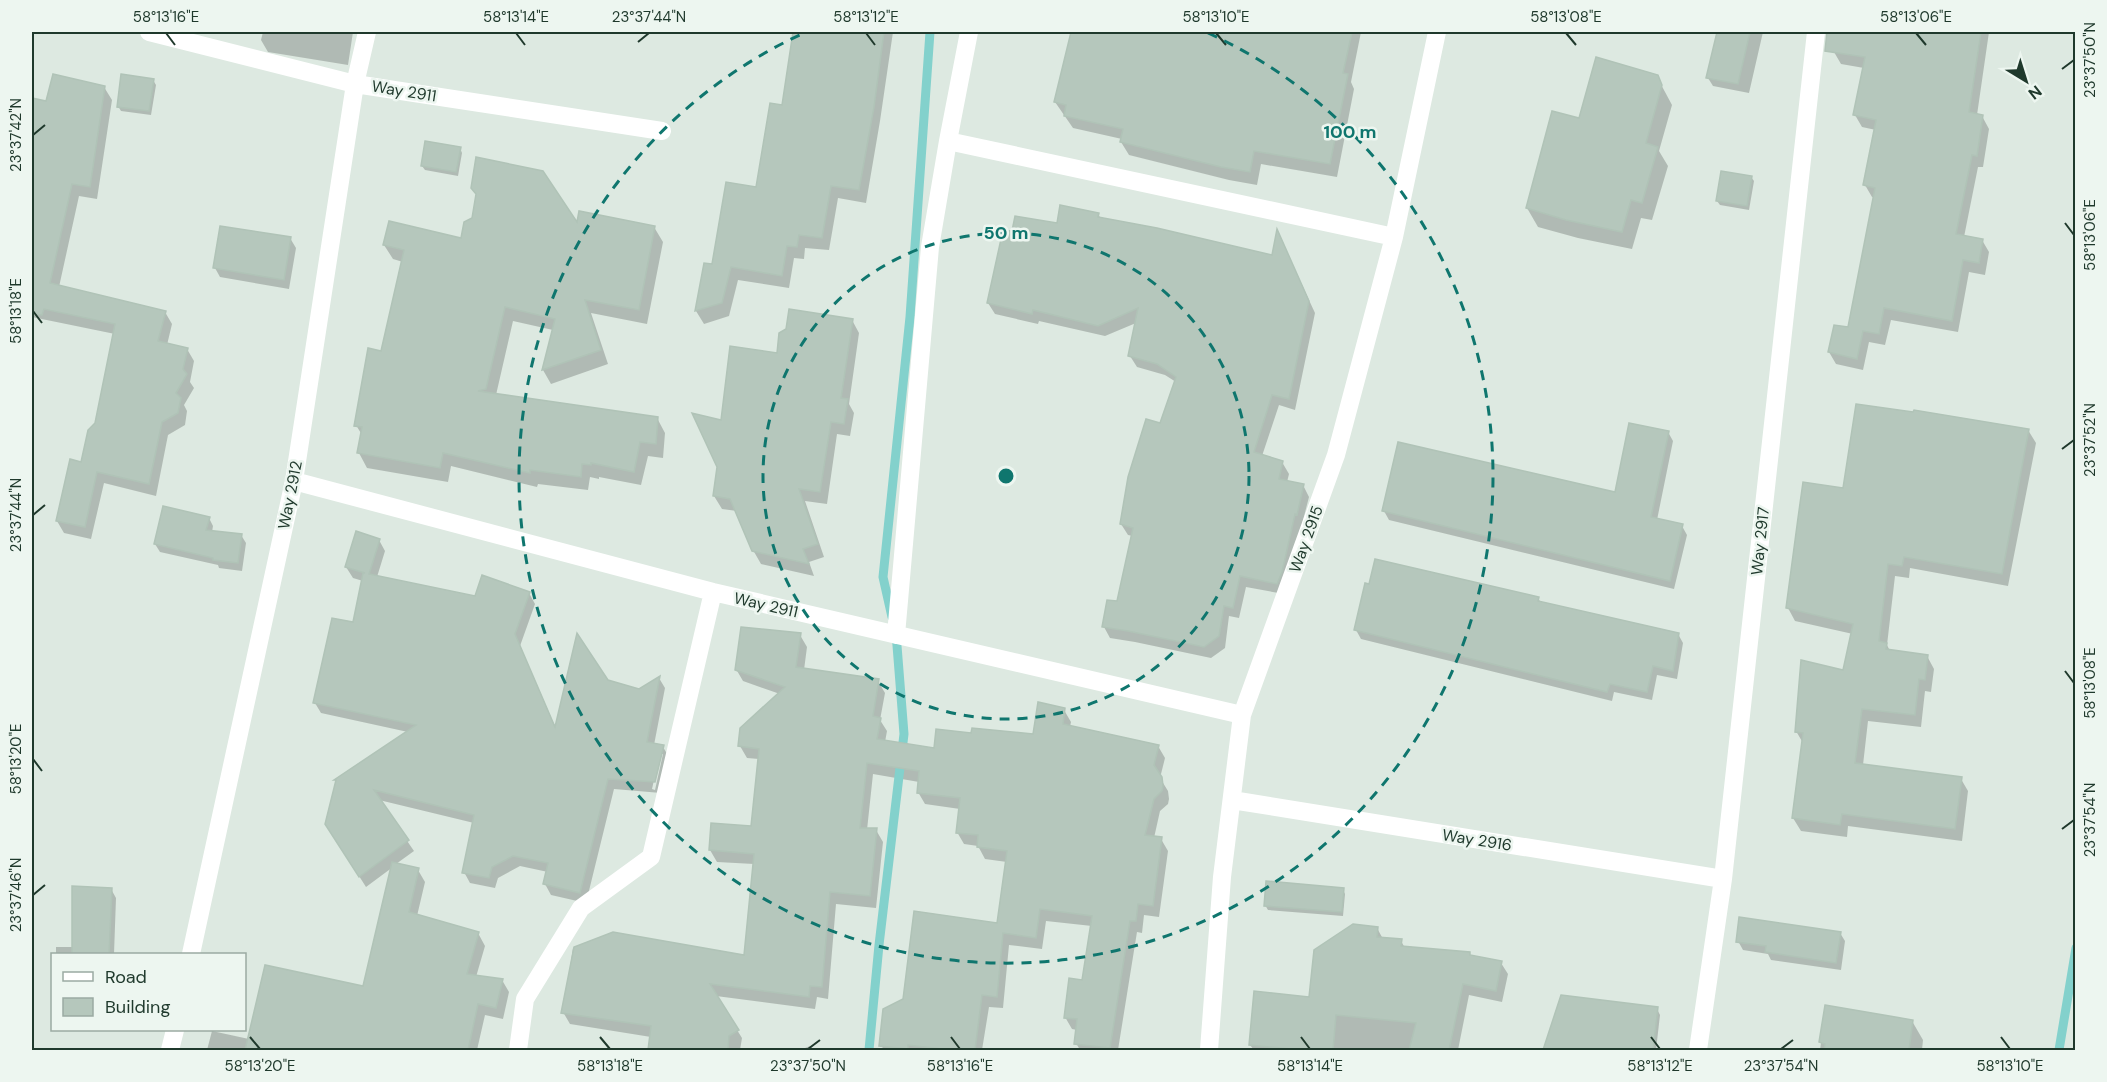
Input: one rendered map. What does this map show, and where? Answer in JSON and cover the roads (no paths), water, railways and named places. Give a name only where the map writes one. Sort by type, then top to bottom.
[{"type":"street","name":"Way 2911","points":[[149,32],[355,84],[662,131]]},
{"type":"street","name":"Way 2912","points":[[191,953],[294,481],[355,84],[367,32]]},
{"type":"street","points":[[897,635],[930,247],[969,32]]},
{"type":"street","name":"Way 2915","points":[[1209,1050],[1222,877],[1242,715],[1336,455],[1394,237],[1437,32]]},
{"type":"street","name":"Way 2917","points":[[1698,1050],[1723,879],[1816,32]]},
{"type":"street","points":[[948,141],[1394,237]]},
{"type":"street","name":"Way 2911","points":[[294,481],[713,592],[1242,715]]},
{"type":"street","points":[[518,1050],[525,999],[581,908],[651,858],[713,592]]},
{"type":"street","name":"Way 2916","points":[[1232,800],[1723,879]]},
{"type":"street","points":[[170,1050],[175,1031]]},
{"type":"waterway","points":[[892,617],[883,577],[910,317],[930,32]]},
{"type":"waterway","points":[[869,1050],[904,734],[896,633]]},
{"type":"waterway","points":[[2059,1050],[2076,948]]}]
